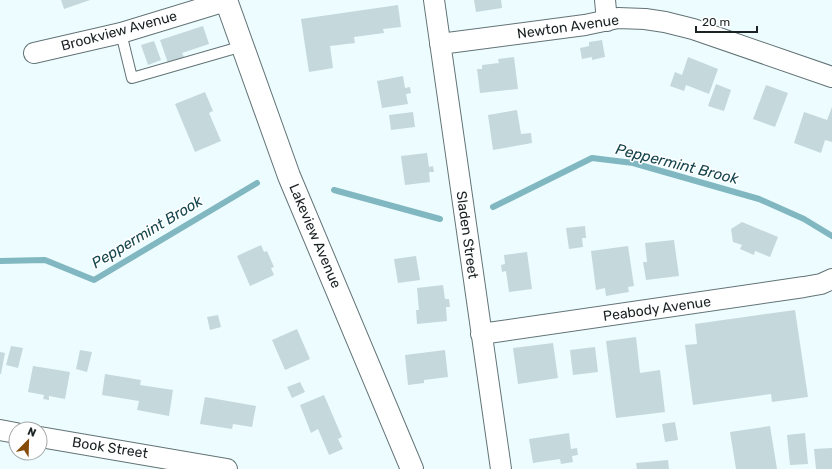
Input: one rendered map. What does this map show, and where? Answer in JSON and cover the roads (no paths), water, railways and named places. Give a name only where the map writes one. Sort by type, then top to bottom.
[{"type":"main road","name":"Lakeview Avenue","points":[[226,1],[290,176],[412,469]]},
{"type":"street","name":"Sladen Street","points":[[434,0],[501,469]]},
{"type":"street","points":[[605,0],[607,21]]},
{"type":"street","name":"Brookview Avenue","points":[[34,53],[121,33],[226,1]]},
{"type":"street","name":"Newton Avenue","points":[[440,44],[607,21],[618,18],[645,19],[693,29],[832,77]]},
{"type":"street","name":"Peabody Avenue","points":[[481,334],[804,287],[821,284],[832,279]]},
{"type":"street","name":"Book Street","points":[[48,437],[227,469]]},
{"type":"lane","points":[[121,33],[132,78],[243,46]]},
{"type":"waterway","name":"Peppermint Brook","points":[[493,207],[592,158],[633,163],[759,199],[804,219],[832,236]]},
{"type":"waterway","name":"Peppermint Brook","points":[[0,261],[45,260],[94,280],[257,183]]},
{"type":"waterway","name":"Peppermint Brook","points":[[334,190],[440,219]]}]
